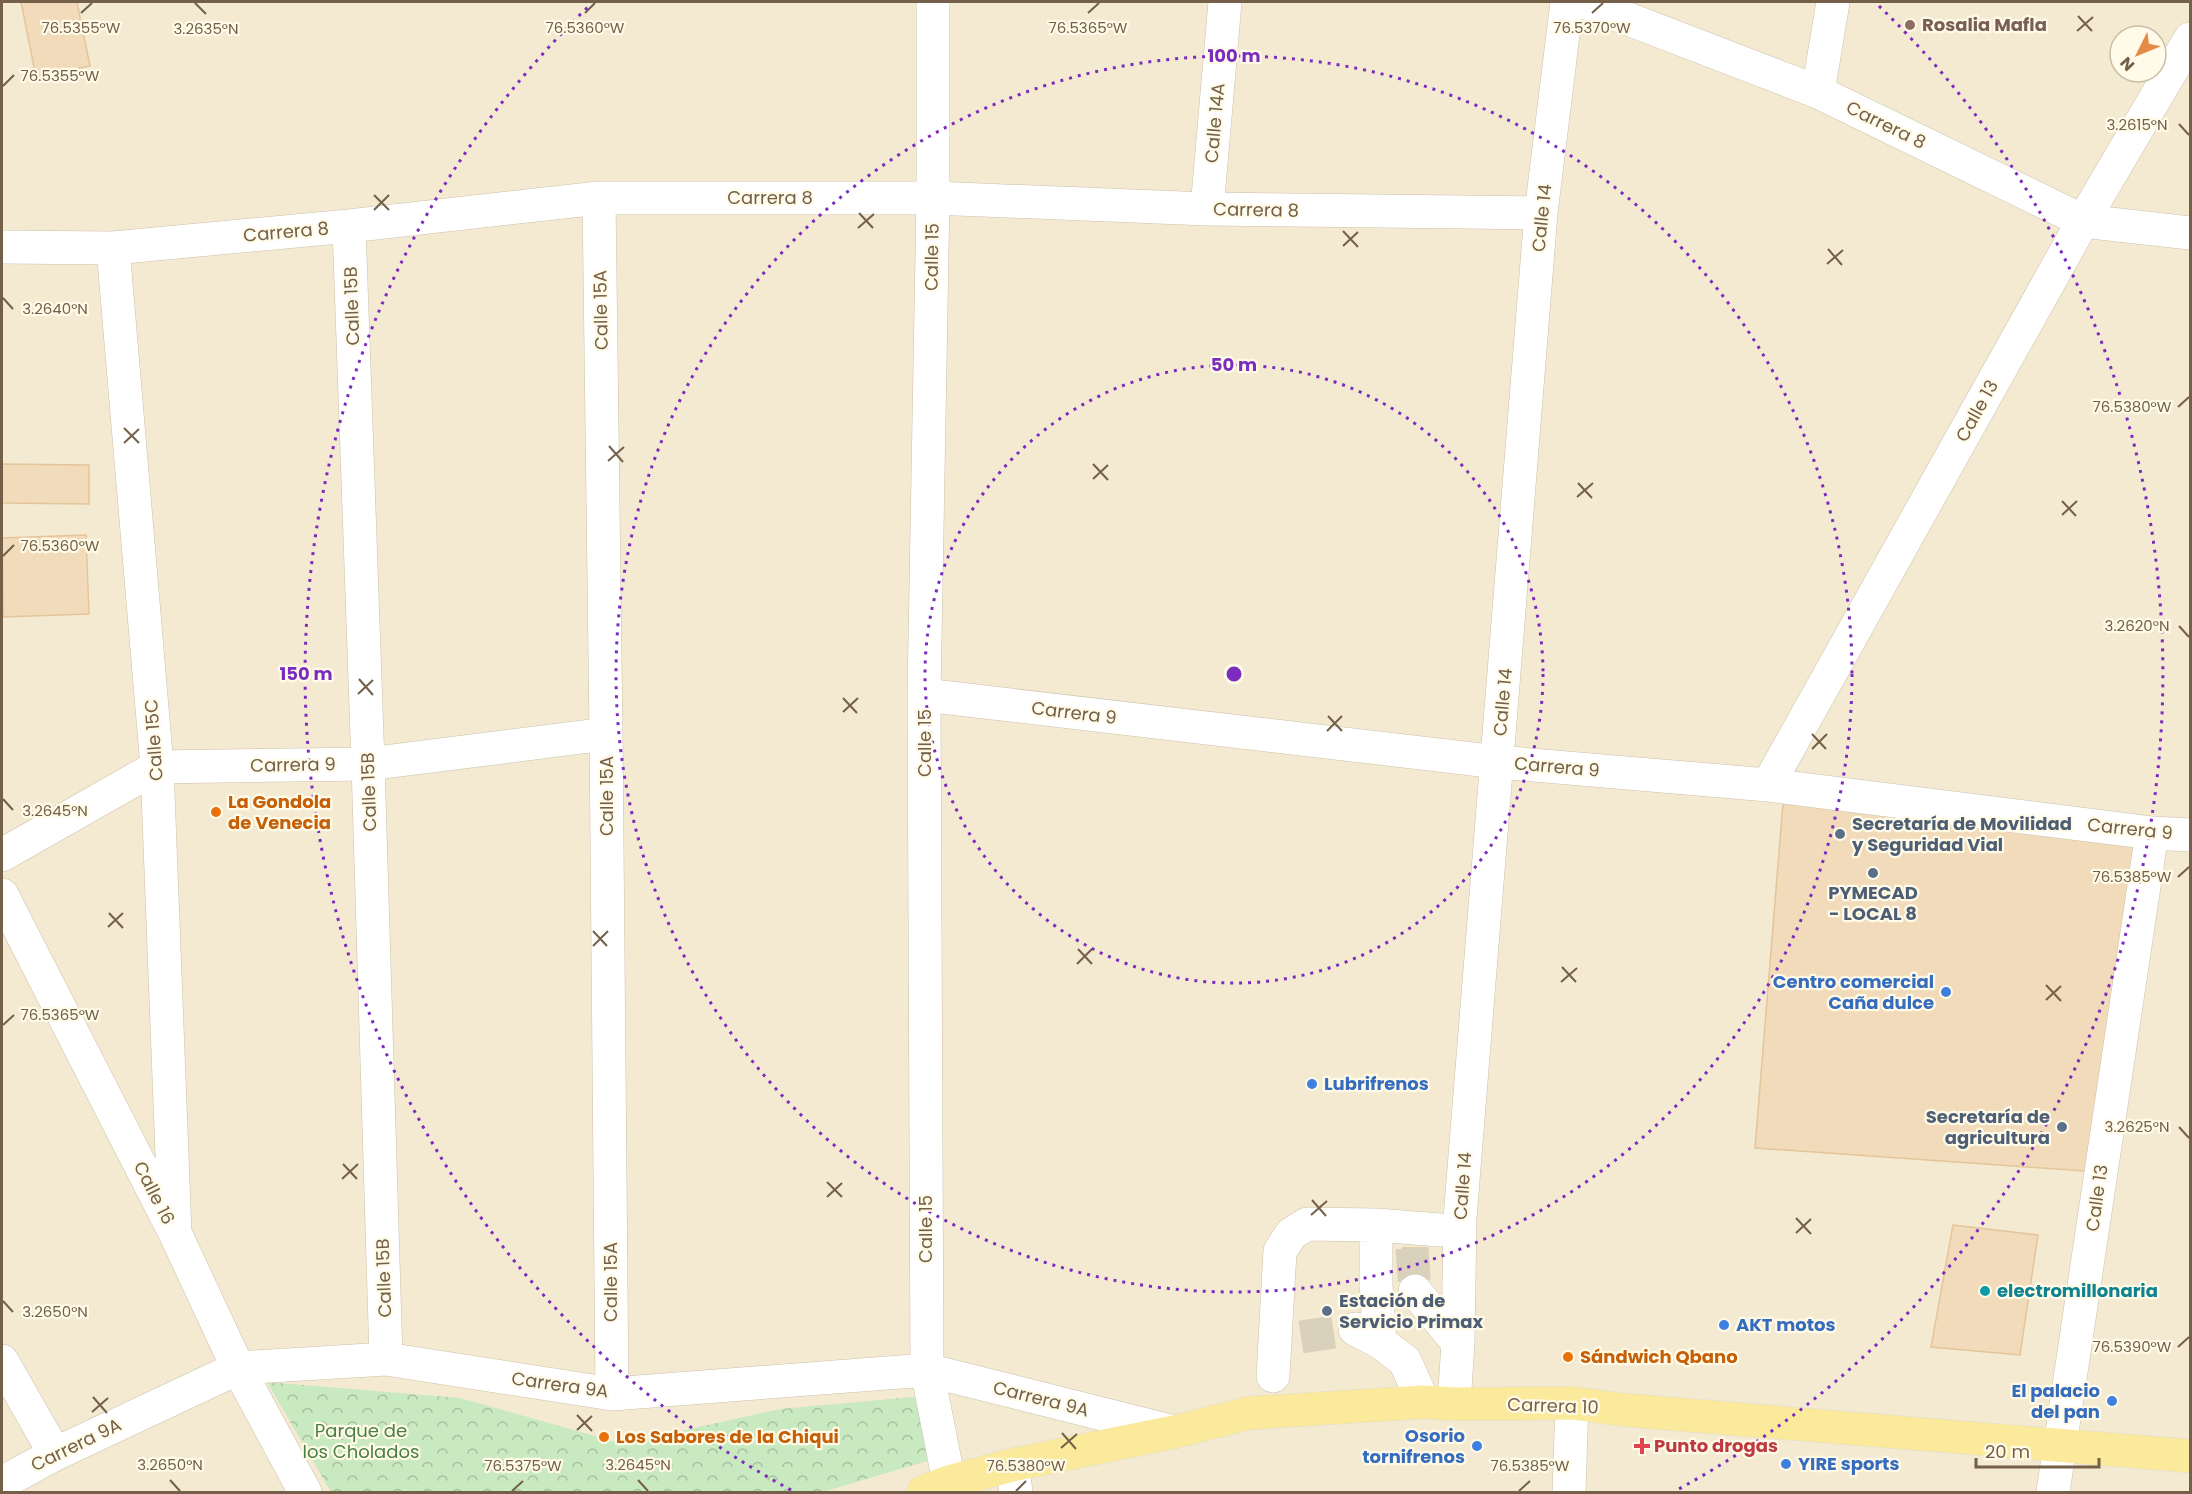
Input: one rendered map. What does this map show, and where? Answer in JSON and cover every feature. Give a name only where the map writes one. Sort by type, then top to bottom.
[{"type":"main road","name":"Carrera 10","points":[[936,1487],[1014,1479],[1174,1432],[1250,1413],[1438,1403],[1572,1403],[1625,1410],[2190,1456]]},
{"type":"street","name":"Calle 15","points":[[933,2],[933,198],[924,695],[927,1370],[936,1487]]},
{"type":"street","name":"Calle 14A","points":[[1207,209],[1226,2]]},
{"type":"street","name":"Calle 14","points":[[1438,1403],[1458,1343],[1450,1224],[1498,762],[1541,213],[1567,2]]},
{"type":"street","name":"Carrera 8","points":[[1584,2],[1818,92],[2084,221],[2190,233]]},
{"type":"street","points":[[1818,92],[1833,2]]},
{"type":"street","name":"Calle 13","points":[[1768,785],[2084,221],[2190,39]]},
{"type":"street","name":"Carrera 8","points":[[2,247],[113,248],[349,226],[599,198],[933,198],[1207,209],[1541,213]]},
{"type":"street","name":"Calle 15A","points":[[599,198],[612,1394]]},
{"type":"street","name":"Calle 15B","points":[[349,226],[386,1359]]},
{"type":"street","name":"Calle 15C","points":[[113,248],[157,767],[175,1233]]},
{"type":"street","name":"Carrera 9","points":[[924,695],[1498,762],[1768,785],[2152,833],[2190,835]]},
{"type":"street","name":"Carrera 9","points":[[2,855],[157,767],[368,764],[606,734]]},
{"type":"street","name":"Calle 13","points":[[2053,1492],[2152,833]]},
{"type":"street","name":"Calle 16","points":[[2,895],[175,1233],[238,1368],[305,1492]]},
{"type":"street","points":[[1273,1376],[1280,1251],[1291,1234],[1307,1224],[1450,1224]]},
{"type":"street","points":[[1412,1248],[1450,1224]]},
{"type":"street","points":[[1376,1225],[1376,1286],[1368,1335],[1405,1361],[1438,1403]]},
{"type":"street","points":[[1415,1291],[1458,1343]]},
{"type":"street","points":[[1250,1413],[1288,1349],[1301,1337]]},
{"type":"street","name":"Carrera 9A","points":[[2,1483],[55,1454],[238,1368],[386,1359],[612,1394],[927,1370],[1174,1432]]},
{"type":"street","points":[[2,1361],[55,1454]]},
{"type":"street","points":[[1569,1492],[1572,1403]]},
{"type":"shaded area","points":[[2,2],[2190,2],[2190,1492],[2,1492]]},
{"type":"green space","name":"Parque de los Cholados","points":[[267,1382],[460,1398],[623,1444],[780,1409],[924,1396],[927,1461],[823,1492],[331,1492]]},
{"type":"building","points":[[21,2],[77,2],[90,66],[36,77]]},
{"type":"building","points":[[2,464],[89,465],[89,504],[2,503]]},
{"type":"building","points":[[86,535],[89,614],[3,617],[2,538]]},
{"type":"building","name":"Centro comercial Caña dulce","points":[[1784,791],[2146,837],[2099,1172],[1755,1148]]},
{"type":"building","name":"electromillonaria","points":[[1953,1225],[2038,1235],[2020,1355],[1931,1347]]},
{"type":"building","points":[[1403,1248],[1427,1248],[1427,1291],[1403,1291]]},
{"type":"tunnel","points":[[1412,1248],[1415,1291]]},
{"type":"tunnel","points":[[1301,1337],[1355,1329]]},
{"type":"place","name":"Rosalia Mafla","points":[[1910,25]]},
{"type":"place","name":"La Gondola de Venecia","points":[[216,812]]},
{"type":"place","name":"Secretaría de Movilidad y Seguridad Vial","points":[[1840,834]]},
{"type":"place","name":"PYMECAD - LOCAL 8","points":[[1873,873]]},
{"type":"place","name":"Centro comercial Caña dulce","points":[[1946,992]]},
{"type":"place","name":"Lubrifrenos","points":[[1312,1084]]},
{"type":"place","name":"Secretaría de agricultura","points":[[2062,1127]]},
{"type":"place","name":"electromillonaria","points":[[1985,1291]]},
{"type":"place","name":"Estación de Servicio Primax","points":[[1327,1311]]},
{"type":"place","name":"AKT motos","points":[[1724,1325]]},
{"type":"place","name":"Sándwich Qbano","points":[[1568,1357]]},
{"type":"place","name":"El palacio del pan","points":[[2112,1401]]},
{"type":"place","name":"Los Sabores de la Chiqui","points":[[604,1437]]},
{"type":"place","name":"Osorio tornifrenos","points":[[1477,1446]]},
{"type":"place","name":"Punto drogas","points":[[1642,1446]]},
{"type":"place","name":"YIRE sports","points":[[1786,1464]]}]
